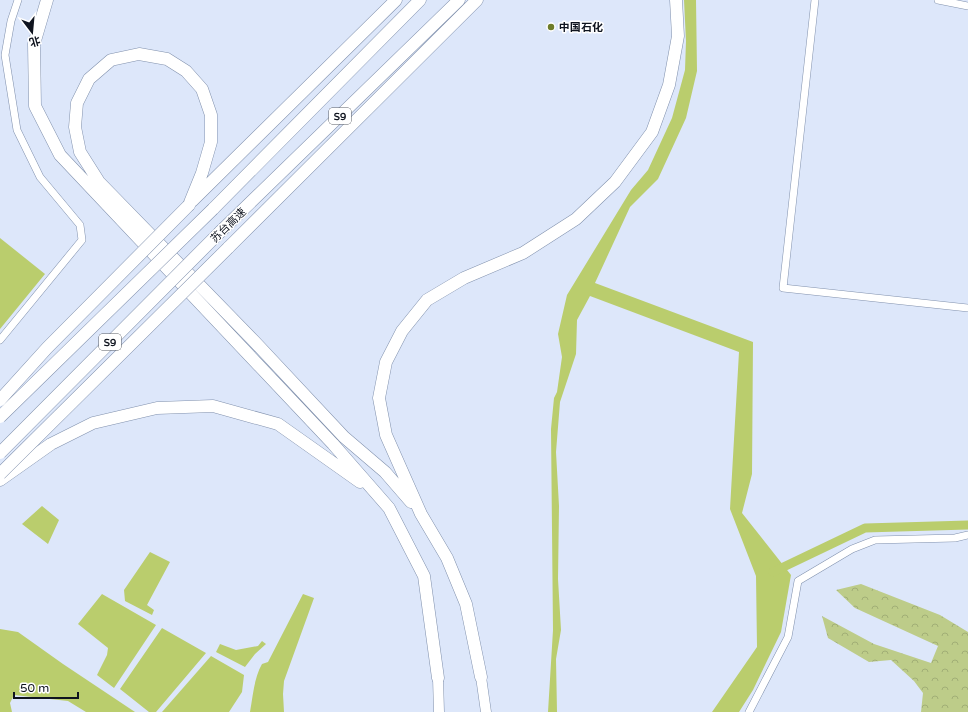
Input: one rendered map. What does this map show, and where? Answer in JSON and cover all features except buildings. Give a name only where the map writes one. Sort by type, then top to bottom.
[{"type":"highway","points":[[47,0],[34,44],[35,106],[60,155],[328,439],[389,508],[424,576],[438,678]]},
{"type":"highway","points":[[0,400],[47,348],[396,0]]},
{"type":"highway","name":"苏台高速","points":[[0,417],[213,209],[420,0]]},
{"type":"highway","name":"苏台高速","points":[[0,453],[220,232],[459,0]]},
{"type":"highway","points":[[0,474],[477,0]]},
{"type":"highway","points":[[481,677],[466,604],[447,558],[420,514],[386,435],[379,398],[386,362],[402,331],[427,300],[464,278],[529,248],[576,219],[615,182],[652,132],[669,85],[678,36],[676,0]]},
{"type":"highway","points":[[189,205],[202,173],[211,142],[211,115],[202,89],[186,71],[167,59],[139,54],[112,60],[89,79],[77,102],[75,127],[80,152],[99,182],[254,341],[344,437],[385,472],[420,514]]},
{"type":"highway","points":[[0,480],[51,444],[94,423],[157,408],[213,406],[278,424],[377,494]]},
{"type":"main road","points":[[481,677],[486,712]]},
{"type":"main road","points":[[438,678],[439,712]]},
{"type":"street","points":[[0,340],[82,240],[80,226],[40,176],[17,130],[5,55],[18,0]]},
{"type":"street","points":[[815,0],[783,288],[968,308]]},
{"type":"street","points":[[938,0],[968,6]]},
{"type":"street","points":[[0,49],[5,55]]},
{"type":"street","points":[[749,712],[788,637],[798,581],[852,549],[875,540],[955,538],[968,535]]},
{"type":"green space","points":[[861,584],[940,615],[968,632],[968,712],[921,712],[923,693],[914,681],[891,660],[869,662],[828,638],[822,616],[874,644],[931,663],[938,646],[855,608],[836,590]]},
{"type":"shaded area","points":[[684,0],[696,0],[697,71],[686,118],[658,179],[630,207],[595,283],[753,342],[752,474],[742,513],[791,575],[781,632],[753,690],[739,712],[712,712],[757,647],[756,576],[730,509],[739,352],[590,296],[577,320],[576,354],[560,402],[556,452],[559,506],[558,579],[561,630],[556,659],[557,712],[548,712],[553,630],[551,429],[554,398],[557,392],[562,357],[558,334],[567,295],[631,190],[648,170],[672,118],[685,70],[686,41]]},
{"type":"shaded area","points":[[0,238],[45,274],[0,329]]},
{"type":"shaded area","points":[[42,506],[59,520],[48,544],[22,524]]},
{"type":"shaded area","points":[[150,552],[170,562],[147,605],[154,610],[152,615],[125,601],[124,590]]},
{"type":"shaded area","points":[[102,594],[156,625],[114,688],[97,675],[107,655],[108,648],[78,624]]},
{"type":"shaded area","points":[[303,594],[314,598],[284,681],[284,712],[250,712],[254,687],[259,669],[262,664],[268,662]]},
{"type":"shaded area","points":[[162,628],[206,653],[156,712],[149,712],[120,689]]},
{"type":"shaded area","points":[[0,629],[18,632],[135,712],[86,712],[68,701],[14,695],[10,703],[12,712],[0,712]]},
{"type":"shaded area","points":[[262,641],[266,644],[255,654],[245,667],[216,652],[220,644],[236,650],[258,646]]},
{"type":"shaded area","points":[[211,656],[244,675],[242,692],[229,712],[162,712]]},
{"type":"waterway","points":[[773,572],[865,528],[968,525]]},
{"type":"place","name":"中国石化","points":[[551,27]]}]
